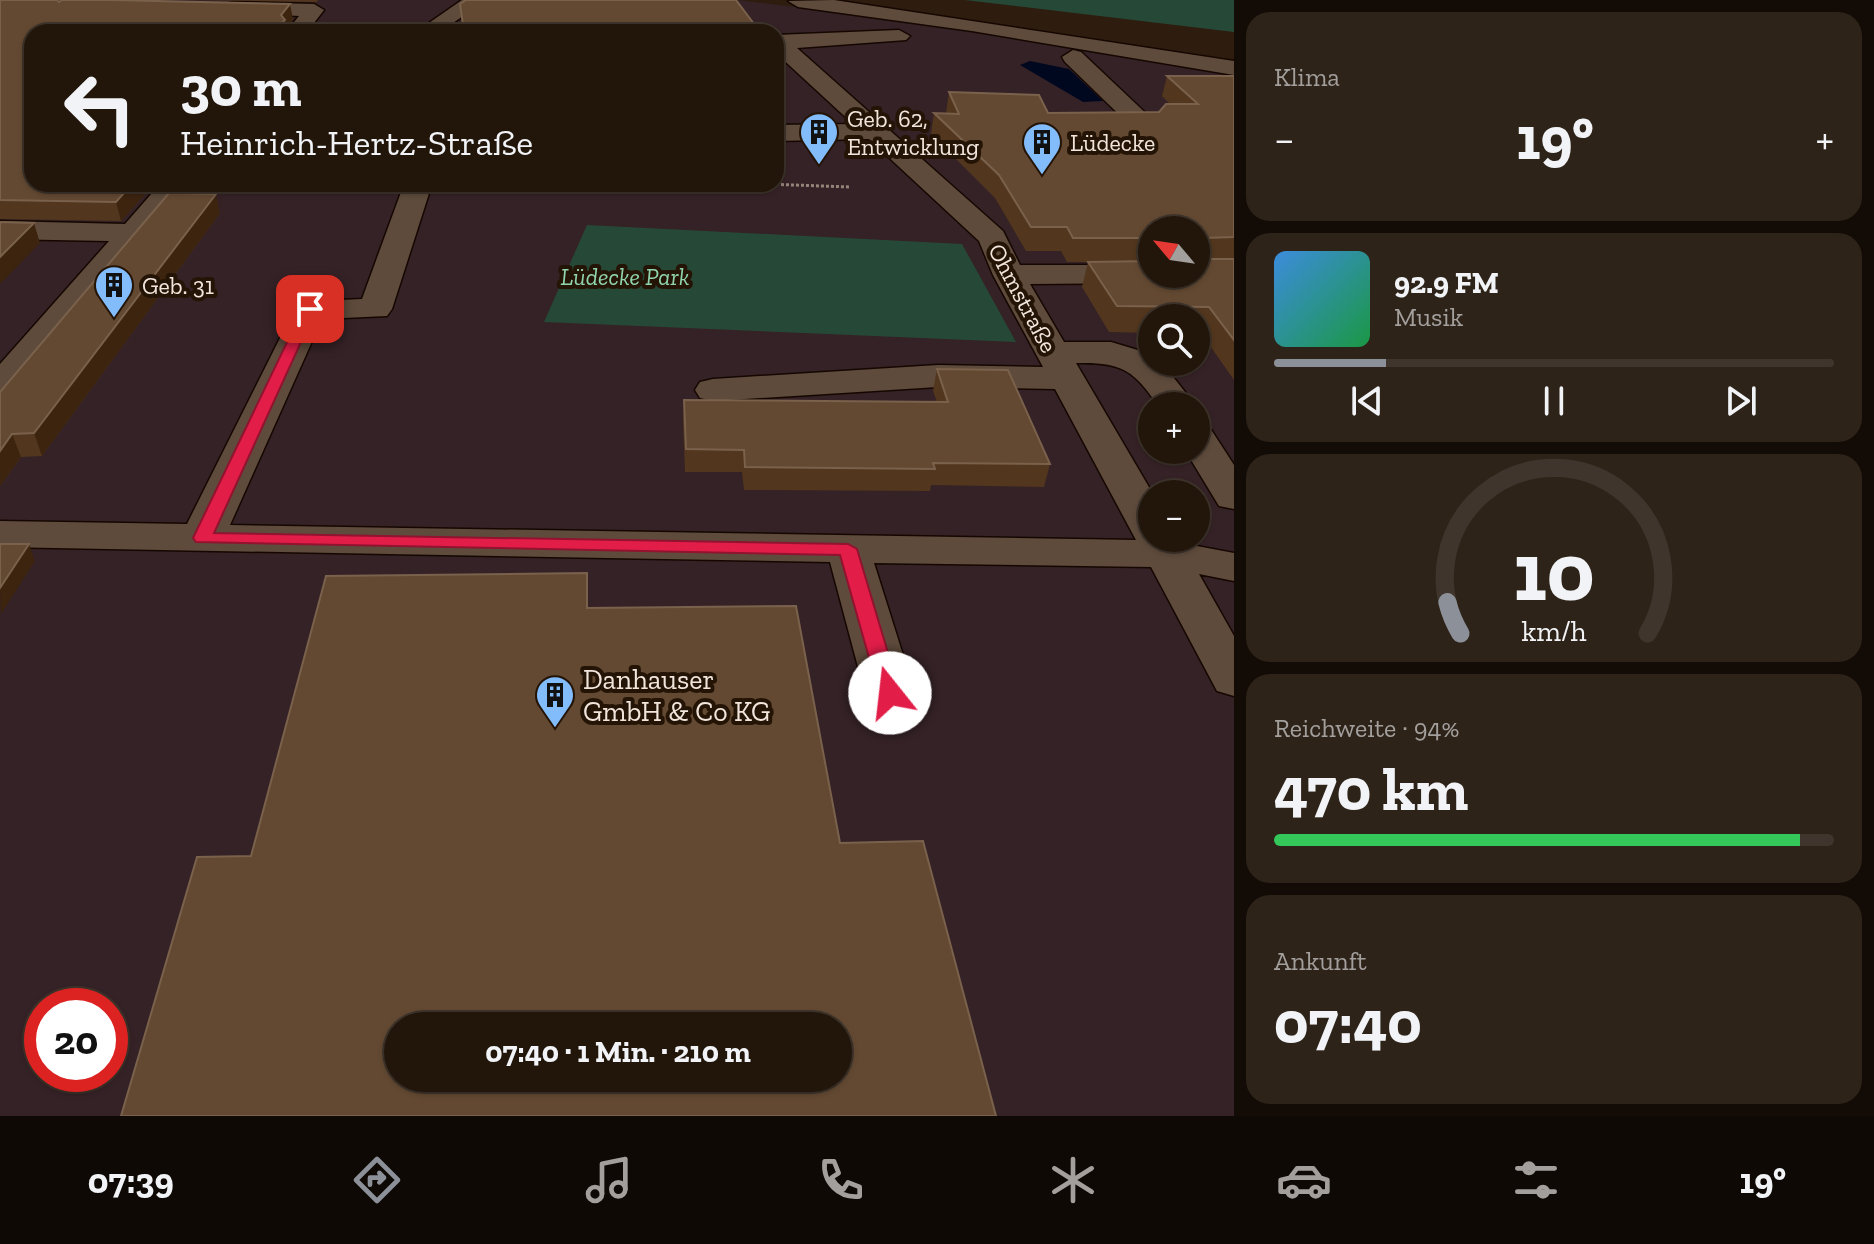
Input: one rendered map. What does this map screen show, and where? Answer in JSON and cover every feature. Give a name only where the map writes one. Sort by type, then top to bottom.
[{"type":"street","points":[[437,24],[476,0]]},
{"type":"street","points":[[791,1],[1234,68]]},
{"type":"street","points":[[220,8],[314,10],[303,24]]},
{"type":"street","points":[[784,34],[920,35],[1082,59],[1144,125]]},
{"type":"street","name":"Ohmstraße","points":[[784,46],[992,237],[1009,275],[1138,503]]},
{"type":"street","points":[[784,114],[864,122]]},
{"type":"street","points":[[784,132],[864,122]]},
{"type":"street","points":[[0,386],[168,192]]},
{"type":"street","points":[[202,538],[310,309],[375,309],[415,192]]},
{"type":"street","points":[[0,230],[134,233]]},
{"type":"street","points":[[1009,275],[1138,274]]},
{"type":"street","points":[[713,390],[1060,366],[1120,352],[1143,362],[1160,378],[1168,392]]},
{"type":"street","points":[[1210,458],[1234,497]]},
{"type":"street","points":[[0,534],[848,549],[1138,541]]},
{"type":"street","points":[[848,549],[890,693]]},
{"type":"street","name":"Ohmstraße","points":[[1165,552],[1234,679]]},
{"type":"street","points":[[1192,552],[1234,567]]},
{"type":"path","points":[[784,185],[850,187]]},
{"type":"shaded area","points":[[0,0],[738,0],[979,30],[1234,72],[1234,1116],[0,1116]]},
{"type":"green space","points":[[965,0],[1234,0],[1234,32]]},
{"type":"green space","name":"Lüdecke Park","points":[[587,225],[962,244],[1016,342],[544,322]]},
{"type":"water","points":[[1030,61],[1069,69],[1103,101],[1083,102],[1020,65]]},
{"type":"building","points":[[0,0],[290,4],[281,15],[285,20],[281,24],[24,24],[24,192],[125,192],[116,202],[0,200]]},
{"type":"building","points":[[466,0],[736,0],[754,24],[463,24],[460,4]]},
{"type":"building","name":"Lüdecke","points":[[1167,76],[1234,76],[1234,237],[1210,238],[1210,216],[1138,216],[1138,238],[1073,238],[1067,227],[1031,227],[999,175],[934,113],[959,114],[949,92],[1039,95],[1048,113],[1159,112],[1166,104],[1198,104]]},
{"type":"building","points":[[169,193],[216,194],[34,433],[12,434],[0,451],[0,392]]},
{"type":"building","points":[[0,222],[34,223],[0,257]]},
{"type":"building","points":[[1210,259],[1234,259],[1234,340],[1210,304],[1117,306],[1088,262],[1138,261],[1138,288],[1210,288]]},
{"type":"building","points":[[937,369],[1008,370],[1050,464],[933,463],[935,469],[745,467],[744,450],[686,449],[684,400],[948,402]]},
{"type":"building","points":[[0,544],[29,544],[0,588]]},
{"type":"building","points":[[587,573],[587,608],[796,606],[840,843],[923,841],[996,1116],[121,1116],[197,857],[251,856],[326,576]]},
{"type":"place","name":"Geb. 62, Entwicklung","points":[[819,166]]},
{"type":"place","name":"Lüdecke","points":[[1042,176]]},
{"type":"place","name":"Geb. 31","points":[[114,319]]},
{"type":"place","name":"Danhauser GmbH & Co KG","points":[[555,729]]},
{"type":"route","points":[[310,309],[202,538],[848,549],[890,693]]}]
